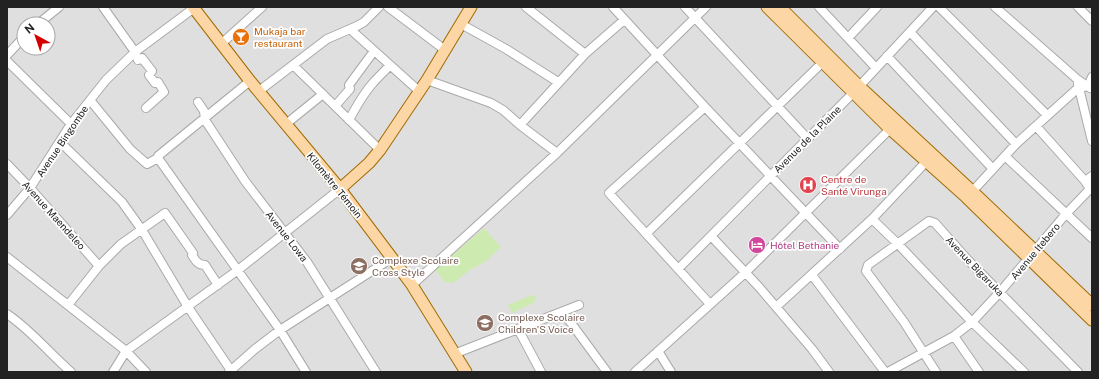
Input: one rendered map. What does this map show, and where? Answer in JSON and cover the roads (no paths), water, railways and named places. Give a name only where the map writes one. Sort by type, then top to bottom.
[{"type":"main road","points":[[340,189],[360,172],[380,150],[427,80],[471,7]]},
{"type":"main road","points":[[767,7],[823,62],[857,89]]},
{"type":"main road","points":[[780,7],[857,89],[1058,280],[1092,320]]},
{"type":"main road","name":"Kilomètre Témoin","points":[[193,8],[250,81],[340,189],[392,258],[412,285],[464,372]]},
{"type":"main road","points":[[894,125],[926,162],[969,194]]},
{"type":"main road","points":[[1058,280],[1092,305]]},
{"type":"street","points":[[44,7],[50,14]]},
{"type":"street","points":[[48,16],[59,7]]},
{"type":"street","points":[[103,7],[135,52],[138,60],[142,58],[152,71],[150,75],[155,83],[158,82],[164,92],[146,108]]},
{"type":"street","points":[[221,44],[262,7]]},
{"type":"street","points":[[259,91],[327,39],[364,22],[379,7]]},
{"type":"street","points":[[388,7],[445,50]]},
{"type":"street","points":[[526,7],[585,54]]},
{"type":"street","points":[[613,7],[657,56],[840,249]]},
{"type":"street","points":[[685,7],[808,139]]},
{"type":"street","points":[[412,285],[557,152],[706,7]]},
{"type":"street","points":[[819,7],[876,68]]},
{"type":"street","points":[[848,38],[877,7]]},
{"type":"street","name":"Avenue de la Plaine","points":[[678,269],[857,89],[933,7]]},
{"type":"street","points":[[939,7],[1047,115]]},
{"type":"street","points":[[995,7],[1077,79],[1090,88]]},
{"type":"street","points":[[1078,7],[1092,21]]},
{"type":"street","name":"Avenue Bingombe","points":[[7,214],[30,188],[71,124],[106,80],[135,52],[193,8]]},
{"type":"street","points":[[520,125],[585,54],[624,20]]},
{"type":"street","points":[[461,24],[506,49],[558,82]]},
{"type":"street","points":[[350,29],[419,91]]},
{"type":"street","points":[[910,32],[1016,144]]},
{"type":"street","points":[[7,54],[16,45]]},
{"type":"street","points":[[335,106],[350,89],[349,85],[374,51]]},
{"type":"street","points":[[887,56],[993,169]]},
{"type":"street","points":[[7,61],[71,124]]},
{"type":"street","points":[[646,234],[823,62]]},
{"type":"street","points":[[293,65],[380,150]]},
{"type":"street","points":[[349,120],[360,100],[374,81],[378,79],[390,65]]},
{"type":"street","points":[[1090,88],[1092,77]]},
{"type":"street","points":[[1077,79],[1092,141]]},
{"type":"street","points":[[427,80],[491,103],[504,110],[520,125],[557,152]]},
{"type":"street","points":[[90,100],[130,149],[147,164],[158,158],[158,156],[250,81]]},
{"type":"street","points":[[969,194],[1016,144],[1047,115],[1078,88],[1090,88]]},
{"type":"street","points":[[286,124],[323,94]]},
{"type":"street","name":"Avenue Lowa","points":[[198,102],[204,111],[204,120],[246,181],[285,234],[308,262],[376,372]]},
{"type":"street","points":[[705,107],[609,193],[710,304]]},
{"type":"street","points":[[635,372],[745,273],[894,125]]},
{"type":"street","points":[[1036,126],[1091,189]]},
{"type":"street","points":[[60,142],[122,202],[142,230],[188,307],[231,372],[255,349],[280,330],[392,258]]},
{"type":"street","points":[[1005,156],[1092,238]]},
{"type":"street","points":[[158,158],[280,330],[306,372]]},
{"type":"street","points":[[776,307],[872,219],[926,162]]},
{"type":"street","name":"Avenue Maendeleo","points":[[7,164],[99,266]]},
{"type":"street","points":[[1091,189],[1088,180],[1092,176]]},
{"type":"street","points":[[113,372],[126,351],[238,270],[340,189]]},
{"type":"street","name":"Avenue Itebero","points":[[887,372],[954,336],[972,322],[1000,292],[1065,214],[1091,189]]},
{"type":"street","points":[[68,305],[99,266],[121,244],[166,213],[193,253],[192,255],[198,263],[205,265],[218,285]]},
{"type":"street","points":[[872,219],[898,244],[972,322],[1024,372]]},
{"type":"street","name":"Avenue Bigaruka","points":[[923,352],[904,322],[866,271],[868,265],[922,225],[932,221],[967,259],[1078,372]]},
{"type":"street","points":[[711,236],[776,307],[822,361],[829,372]]},
{"type":"street","points":[[7,257],[126,351],[146,372]]},
{"type":"street","points":[[812,275],[887,372]]},
{"type":"street","points":[[454,354],[579,305]]},
{"type":"street","points":[[563,312],[607,372]]},
{"type":"street","points":[[7,314],[20,322],[71,372]]},
{"type":"street","points":[[518,329],[541,372]]},
{"type":"street","points":[[954,336],[979,372]]},
{"type":"street","points":[[658,351],[671,372]]},
{"type":"street","points":[[923,352],[936,372]]},
{"type":"place","name":"Mukaja bar restaurant","points":[[241,37]]},
{"type":"place","name":"Centre de Santé Virunga","points":[[808,185]]},
{"type":"place","name":"Hôtel Bethanie","points":[[757,245]]},
{"type":"place","name":"Complexe Scolaire Cross Style","points":[[359,266]]},
{"type":"place","name":"Complexe Scolaire Children'S Voice","points":[[485,323]]}]
